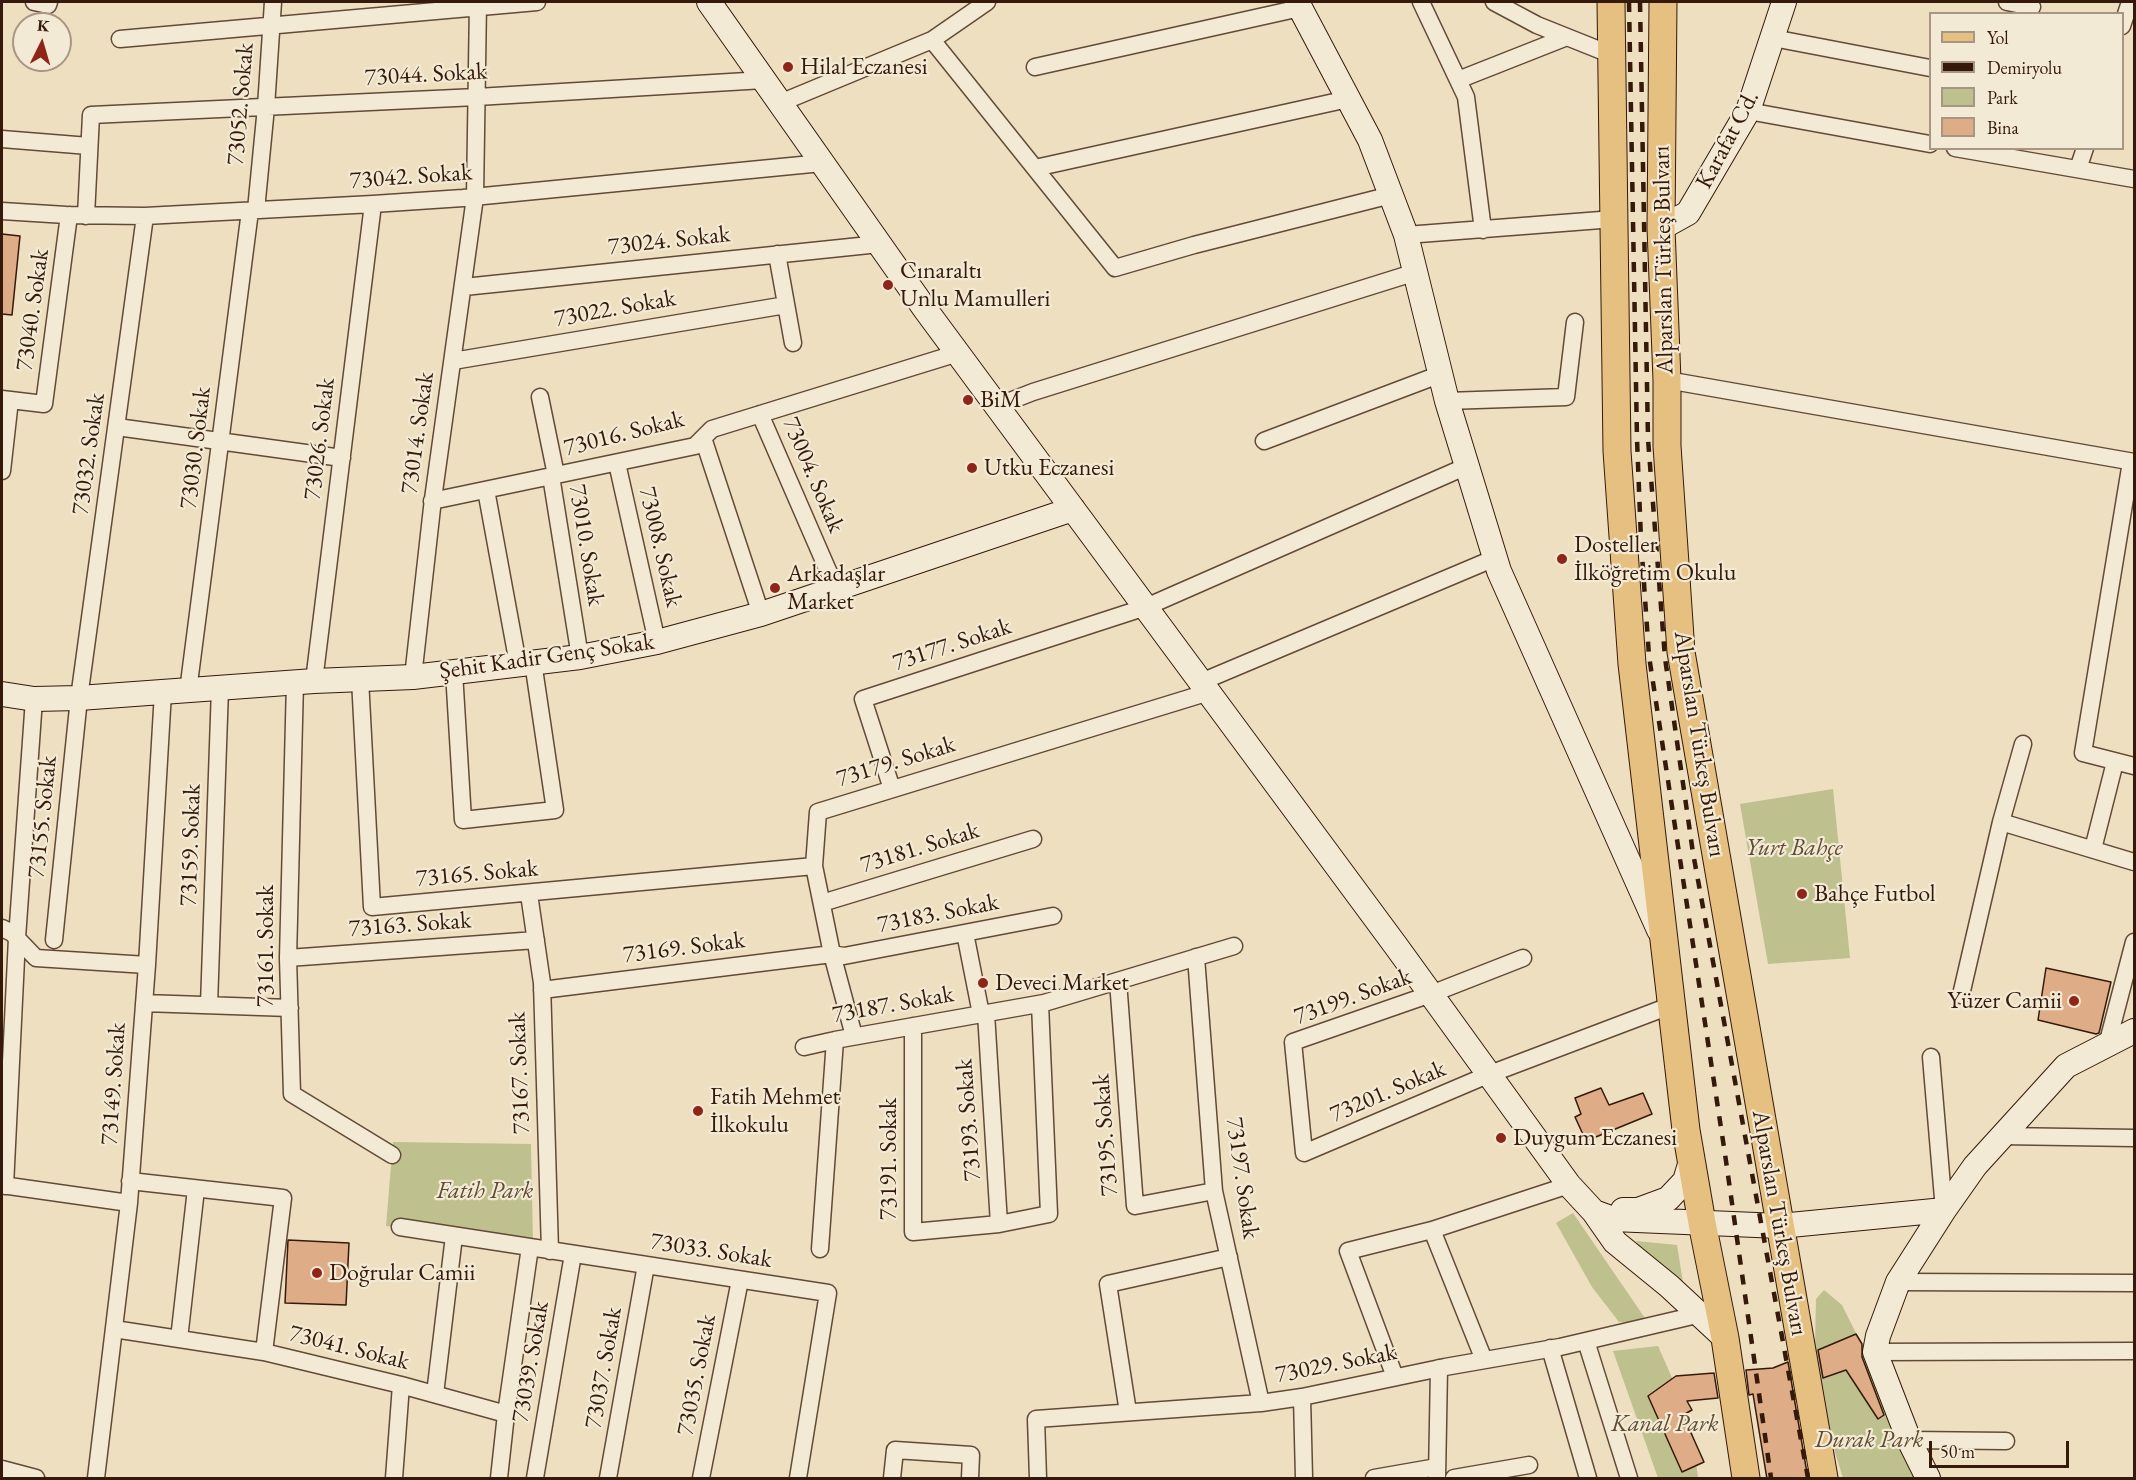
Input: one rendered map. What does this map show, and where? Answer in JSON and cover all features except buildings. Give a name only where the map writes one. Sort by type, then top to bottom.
[{"type":"main road","points":[[708,2],[879,244],[1490,1074],[1569,1185],[1594,1212],[1615,1242],[1701,1314],[1725,1338]]},
{"type":"main road","name":"Alparslan Türkeş Bulvarı","points":[[1611,2],[1617,451],[1632,664],[1691,1161],[1725,1338],[1746,1479]]},
{"type":"main road","name":"Alparslan Türkeş Bulvarı","points":[[1663,2],[1661,228],[1667,380],[1667,446],[1681,652],[1824,1479]]},
{"type":"main road","name":"Karafat Cd.","points":[[1661,228],[1688,213],[1748,111],[1784,2]]},
{"type":"main road","points":[[1299,5],[1370,141],[1406,236],[1447,401],[1495,558],[1559,709],[1664,942]]},
{"type":"main road","name":"Şehit Kadir Genç Sokak","points":[[2,694],[34,699],[80,698],[304,681],[414,677],[580,657],[657,642],[761,614],[1073,509]]},
{"type":"main road","points":[[1928,1479],[1909,1440],[1875,1352],[1878,1336],[1898,1282],[1975,1166],[2066,1066],[2134,1031]]},
{"type":"main road","points":[[1594,1212],[1638,1210],[1668,1199],[1685,1181],[1691,1161]]},
{"type":"main road","points":[[1594,1212],[1613,1219],[1780,1226],[1944,1210]]},
{"type":"street","points":[[34,2],[48,5],[49,2]]},
{"type":"street","name":"73052. Sokak","points":[[253,210],[266,107],[273,2]]},
{"type":"street","points":[[120,39],[478,4],[537,2]]},
{"type":"street","points":[[780,104],[932,40],[987,2]]},
{"type":"street","points":[[1421,2],[1466,98],[1483,230]]},
{"type":"street","points":[[1494,2],[1537,25],[1612,55]]},
{"type":"street","points":[[2007,2],[2032,7]]},
{"type":"street","points":[[2124,20],[2130,2]]},
{"type":"street","name":"73014. Sokak","points":[[414,677],[432,501],[475,197],[478,4]]},
{"type":"street","points":[[1035,67],[1299,5]]},
{"type":"street","points":[[1458,80],[1567,37]]},
{"type":"street","points":[[1773,38],[1929,68]]},
{"type":"street","points":[[932,40],[1115,268],[1194,245],[1391,195]]},
{"type":"street","name":"73044. Sokak","points":[[89,146],[91,115],[477,97],[764,80]]},
{"type":"street","points":[[1035,168],[1348,99]]},
{"type":"street","points":[[1748,111],[1929,144]]},
{"type":"street","points":[[2,140],[89,146],[78,215]]},
{"type":"street","points":[[1974,150],[2134,179]]},
{"type":"street","points":[[2078,169],[2084,150]]},
{"type":"street","name":"73042. Sokak","points":[[2,211],[145,216],[373,204],[475,197],[822,163]]},
{"type":"street","name":"73026. Sokak","points":[[304,681],[342,458],[373,204]]},
{"type":"street","name":"73030. Sokak","points":[[188,691],[253,210]]},
{"type":"street","name":"73040. Sokak","points":[[6,399],[44,404],[78,215]]},
{"type":"street","name":"73032. Sokak","points":[[80,698],[145,216]]},
{"type":"street","points":[[1406,236],[1614,219]]},
{"type":"street","name":"73024. Sokak","points":[[464,287],[879,244]]},
{"type":"street","points":[[777,254],[793,343]]},
{"type":"street","points":[[997,406],[1033,392],[1416,272]]},
{"type":"street","name":"73022. Sokak","points":[[453,361],[786,305]]},
{"type":"street","points":[[1447,401],[1566,397],[1575,322]]},
{"type":"street","name":"73016. Sokak","points":[[432,501],[695,446],[712,429],[958,352]]},
{"type":"street","points":[[1264,441],[1441,374]]},
{"type":"street","points":[[1667,380],[2133,462],[2083,753],[2134,766]]},
{"type":"street","name":"73010. Sokak","points":[[540,397],[580,657]]},
{"type":"street","points":[[2,471],[6,399]]},
{"type":"street","name":"73004. Sokak","points":[[760,414],[836,589]]},
{"type":"street","points":[[117,427],[342,458]]},
{"type":"street","points":[[703,438],[761,614]]},
{"type":"street","name":"73008. Sokak","points":[[617,463],[657,642]]},
{"type":"street","points":[[1146,607],[1467,466]]},
{"type":"street","points":[[454,672],[463,820],[555,810],[486,490]]},
{"type":"street","name":"73179. Sokak","points":[[854,1036],[832,954],[814,866],[818,812],[1205,687],[1495,558]]},
{"type":"street","name":"73177. Sokak","points":[[892,789],[863,699],[1146,607]]},
{"type":"street","name":"73165. Sokak","points":[[360,679],[372,907],[814,866]]},
{"type":"street","name":"73161. Sokak","points":[[304,681],[288,958],[292,1094],[392,1155]]},
{"type":"street","name":"73159. Sokak","points":[[209,1005],[220,688]]},
{"type":"street","name":"73149. Sokak","points":[[96,1479],[129,1203],[147,965],[163,692]]},
{"type":"street","name":"73155. Sokak","points":[[54,940],[80,698]]},
{"type":"street","points":[[34,699],[3,1186],[129,1203]]},
{"type":"street","points":[[1961,995],[2001,822],[2023,744]]},
{"type":"street","points":[[2093,849],[2115,762]]},
{"type":"street","points":[[2001,822],[2134,862]]},
{"type":"street","name":"73181. Sokak","points":[[822,903],[1033,839]]},
{"type":"street","name":"73167. Sokak","points":[[529,894],[542,990],[550,1251]]},
{"type":"street","name":"73183. Sokak","points":[[832,954],[844,956],[1053,916]]},
{"type":"street","points":[[2,928],[12,933],[36,958],[147,965]]},
{"type":"street","name":"73193. Sokak","points":[[965,933],[983,1014],[999,1224]]},
{"type":"street","name":"73163. Sokak","points":[[288,958],[536,940]]},
{"type":"street","points":[[2107,1045],[2134,942]]},
{"type":"street","name":"73187. Sokak","points":[[804,1047],[854,1036],[1040,1004],[1234,946]]},
{"type":"street","name":"73169. Sokak","points":[[542,990],[832,954]]},
{"type":"street","name":"73197. Sokak","points":[[1196,957],[1214,1191],[1261,1403]]},
{"type":"street","points":[[1431,994],[1523,958]]},
{"type":"street","name":"73195. Sokak","points":[[1118,981],[1135,1206],[1214,1191]]},
{"type":"street","name":"73199. Sokak","points":[[1304,1153],[1293,1042],[1431,994]]},
{"type":"street","points":[[144,1003],[290,1008]]},
{"type":"street","name":"73191. Sokak","points":[[913,1026],[913,1232],[999,1224],[1049,1214],[1040,1004]]},
{"type":"street","name":"73201. Sokak","points":[[1304,1153],[1490,1074],[1672,1005]]},
{"type":"street","points":[[820,1249],[834,1040]]},
{"type":"street","points":[[1931,1057],[1944,1210]]},
{"type":"street","points":[[2001,1136],[2134,1138]]},
{"type":"street","points":[[130,1181],[283,1198],[264,1352]]},
{"type":"street","points":[[1395,1377],[1348,1251],[1432,1230],[1569,1185]]},
{"type":"street","points":[[179,1339],[196,1189]]},
{"type":"street","name":"73033. Sokak","points":[[400,1227],[828,1293],[798,1479]]},
{"type":"street","points":[[1432,1230],[1484,1360]]},
{"type":"street","points":[[435,1394],[454,1236]]},
{"type":"street","points":[[499,1479],[530,1247]]},
{"type":"street","name":"73039. Sokak","points":[[535,1479],[573,1254]]},
{"type":"street","points":[[1128,1412],[1108,1284],[1229,1257]]},
{"type":"street","name":"73037. Sokak","points":[[608,1479],[646,1265]]},
{"type":"street","name":"73035. Sokak","points":[[701,1479],[740,1280]]},
{"type":"street","points":[[1898,1282],[2134,1283]]},
{"type":"street","name":"73029. Sokak","points":[[1038,1479],[1036,1419],[1261,1403],[1302,1397],[1439,1368],[1586,1341],[1701,1314]]},
{"type":"street","name":"73041. Sokak","points":[[114,1329],[264,1352],[401,1385],[506,1414]]},
{"type":"street","points":[[1586,1341],[1629,1479]]},
{"type":"street","points":[[1550,1348],[1588,1479]]},
{"type":"street","points":[[1875,1352],[2134,1352]]},
{"type":"street","points":[[1374,1478],[1437,1473],[1439,1368]]},
{"type":"street","points":[[394,1479],[401,1385]]},
{"type":"street","points":[[1302,1397],[1304,1479]]},
{"type":"street","points":[[1909,1440],[2006,1441]]},
{"type":"street","points":[[892,1479],[896,1450],[972,1455],[970,1479]]},
{"type":"street","points":[[1454,1479],[1529,1465]]},
{"type":"street","points":[[2,1469],[36,1479]]},
{"type":"green space","name":"Yurt Bahçe","points":[[1833,789],[1850,958],[1768,964],[1740,804]]},
{"type":"green space","name":"Fatih Park","points":[[393,1142],[531,1144],[533,1244],[386,1226]]},
{"type":"green space","points":[[1573,1213],[1649,1324],[1619,1322],[1592,1287],[1556,1223]]},
{"type":"green space","points":[[1636,1241],[1677,1245],[1690,1326]]},
{"type":"green space","name":"Durak Park","points":[[1824,1290],[1842,1305],[1928,1478],[1843,1478],[1825,1420],[1815,1344],[1816,1299]]},
{"type":"green space","name":"Kanal Park","points":[[1658,1346],[1691,1421],[1698,1478],[1658,1478],[1613,1351]]},
{"type":"railway","points":[[1629,2],[1637,439],[1649,656],[1725,1154],[1771,1478]]},
{"type":"railway","points":[[1640,2],[1648,439],[1665,658],[1693,853],[1808,1478]]},
{"type":"place","name":"Hilal Eczanesi","points":[[788,67]]},
{"type":"place","name":"Cınaraltı Unlu Mamulleri","points":[[888,285]]},
{"type":"place","name":"BiM","points":[[968,400]]},
{"type":"place","name":"Utku Eczanesi","points":[[972,468]]},
{"type":"place","name":"Dosteller İlköğretim Okulu","points":[[1562,559]]},
{"type":"place","name":"Arkadaşlar Market","points":[[775,588]]},
{"type":"place","name":"Bahçe Futbol","points":[[1802,894]]},
{"type":"place","name":"Deveci Market","points":[[983,983]]},
{"type":"place","name":"Yüzer Camii","points":[[2074,1001]]},
{"type":"place","name":"Fatih Mehmet İlkokulu","points":[[698,1111]]},
{"type":"place","name":"Duygum Eczanesi","points":[[1501,1138]]},
{"type":"place","name":"Doğrular Camii","points":[[317,1273]]}]
